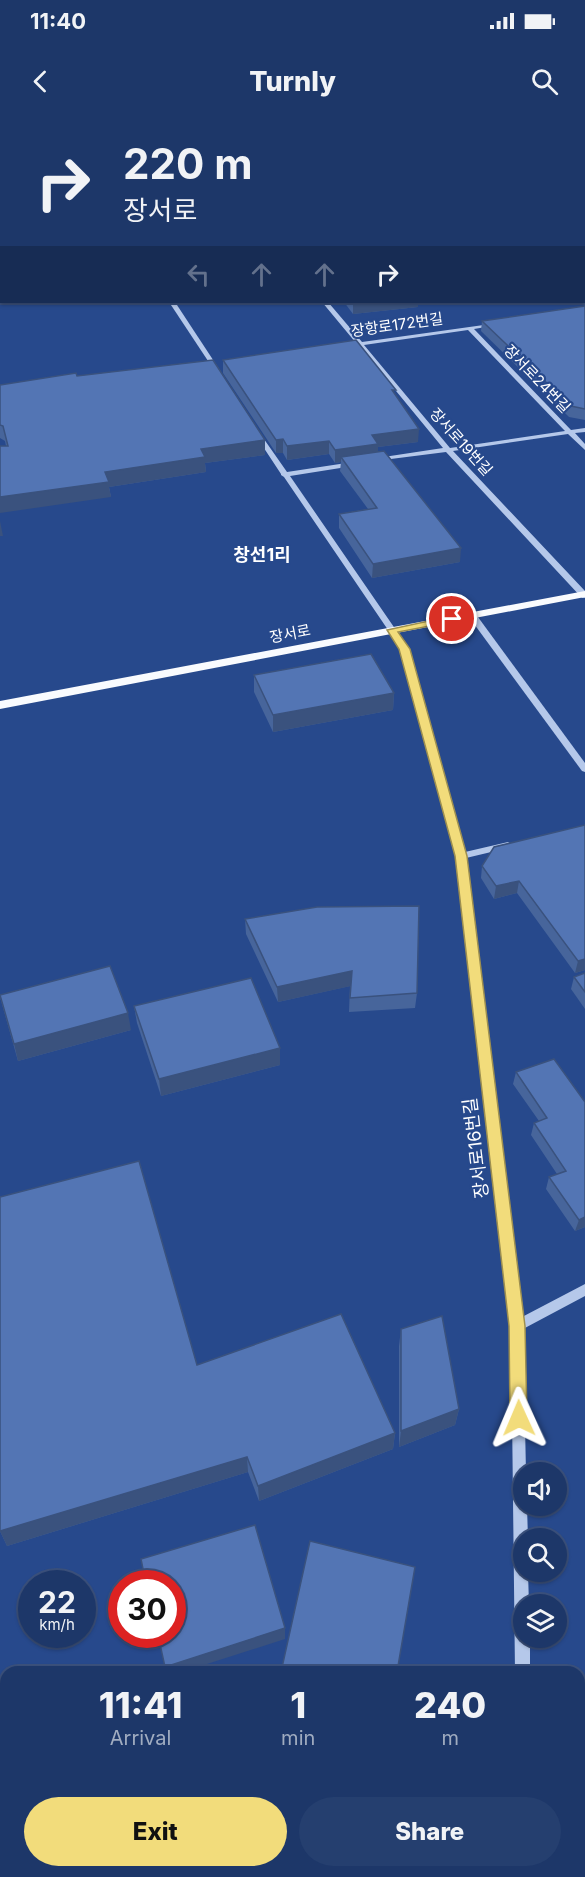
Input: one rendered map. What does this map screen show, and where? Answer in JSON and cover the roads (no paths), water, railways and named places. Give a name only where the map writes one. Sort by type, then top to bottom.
[{"type":"main road","name":"장서로","points":[[0,705],[585,595]]},
{"type":"street","points":[[173,303],[226,385]]},
{"type":"street","name":"장서로19번길","points":[[326,303],[448,450],[585,595]]},
{"type":"street","name":"장항로172번길","points":[[336,347],[507,323]]},
{"type":"street","name":"장서로24번길","points":[[470,328],[585,448]]},
{"type":"street","points":[[202,366],[225,363]]},
{"type":"street","name":"장서로16번길","points":[[252,425],[405,649],[461,856],[517,1326],[523,1666]]},
{"type":"street","points":[[284,475],[585,430]]},
{"type":"street","points":[[472,615],[585,769]]},
{"type":"street","points":[[461,856],[518,843]]},
{"type":"street","points":[[517,1326],[585,1290]]},
{"type":"district","name":"창선1리","points":[[262,555]]}]
